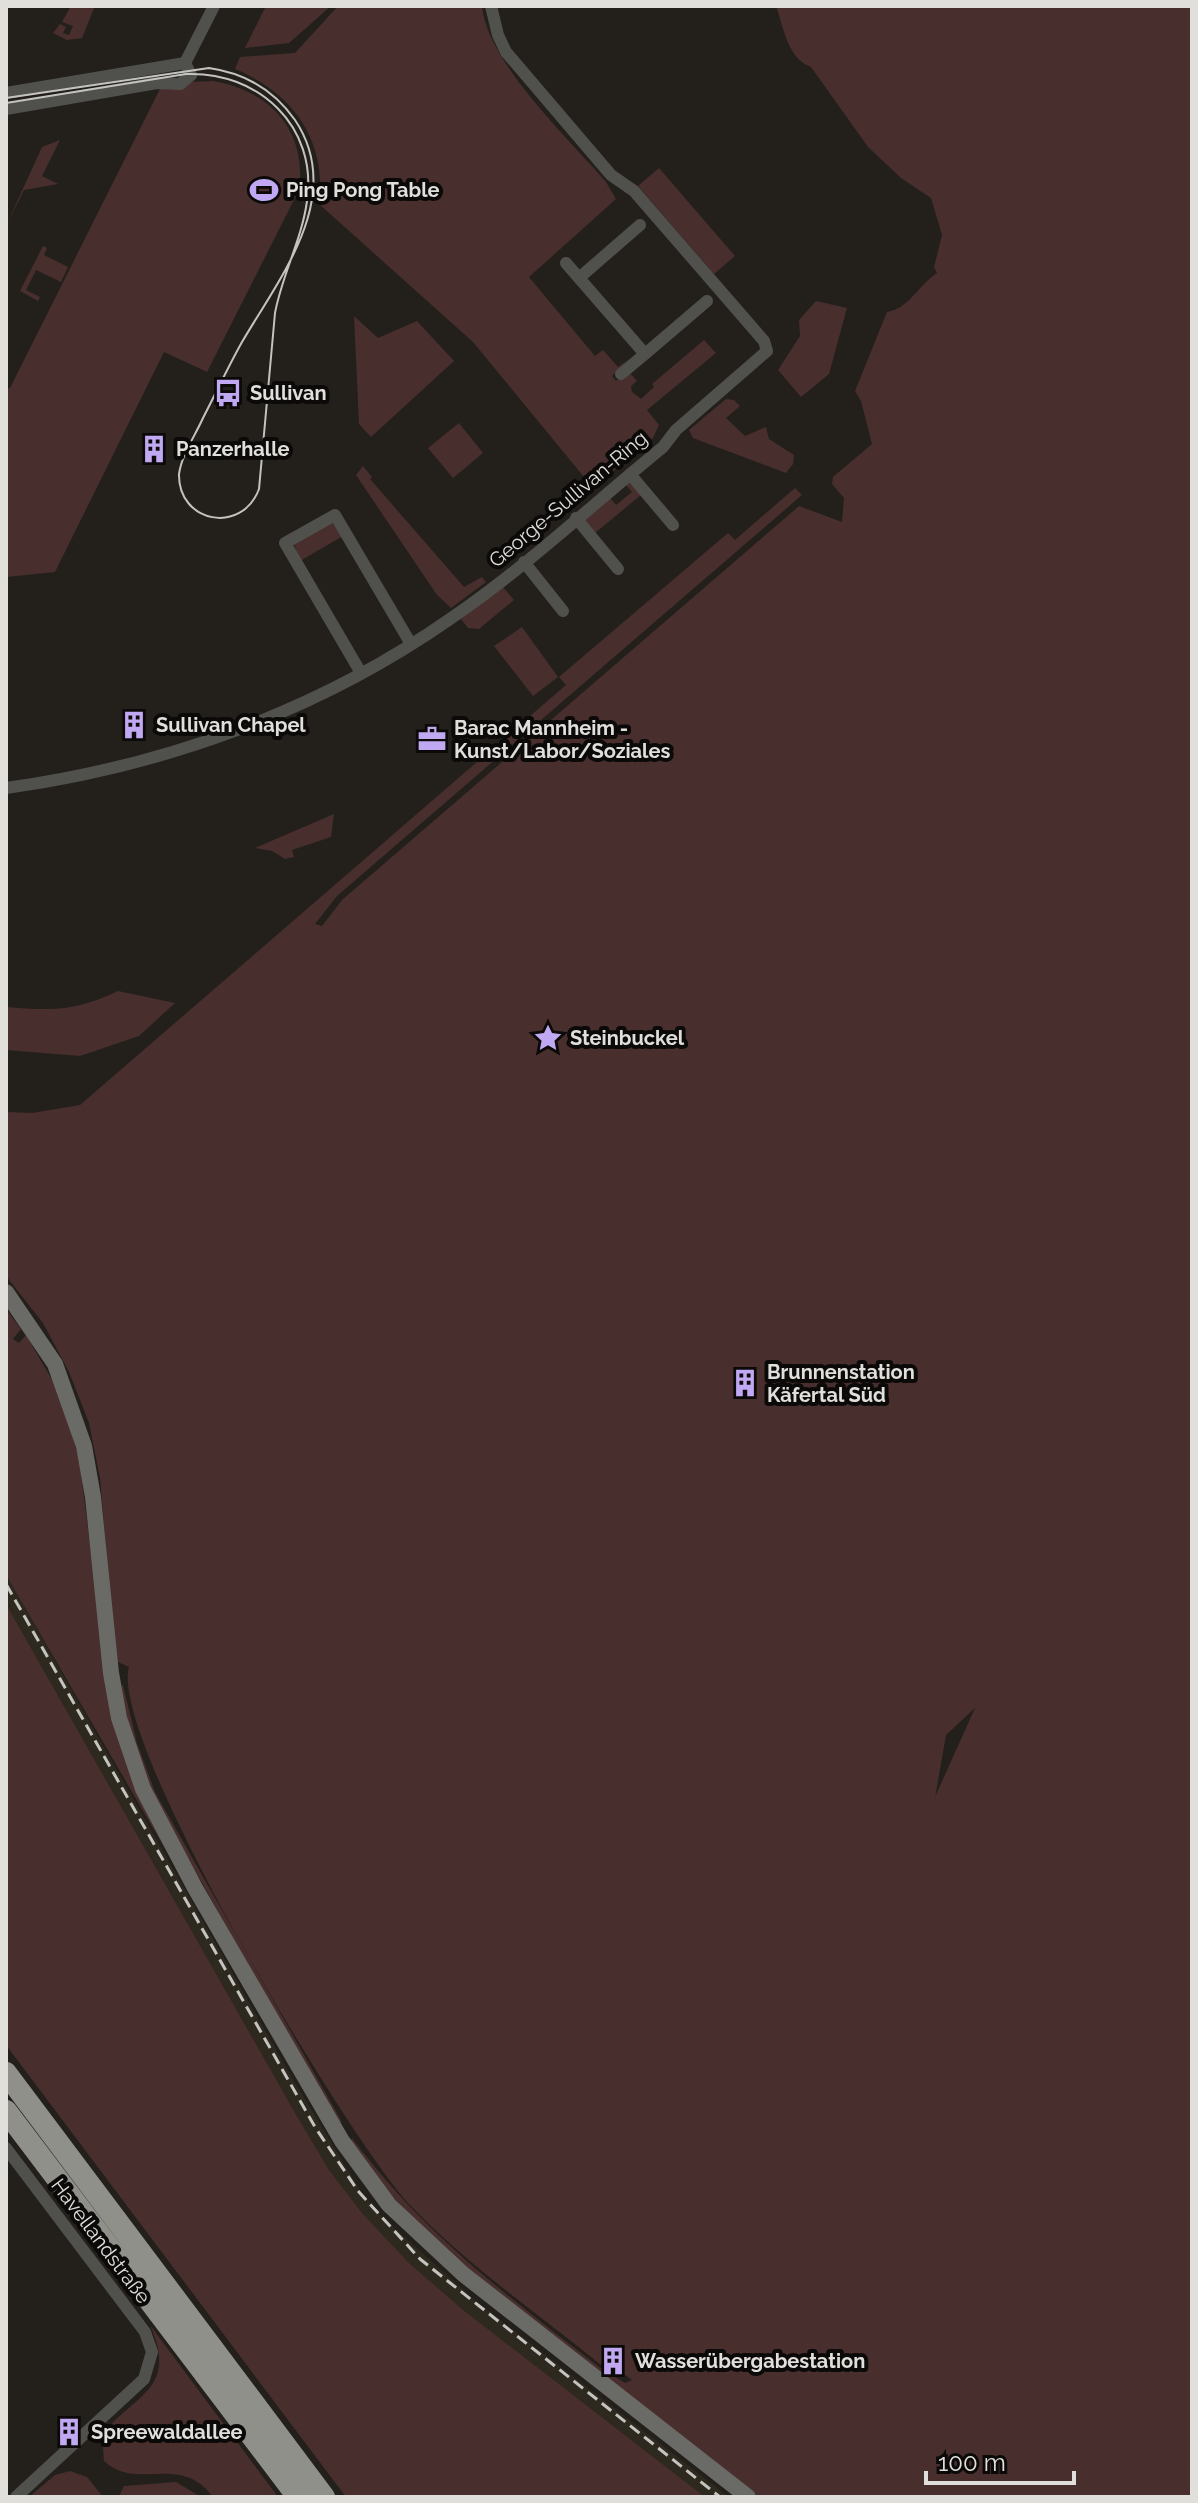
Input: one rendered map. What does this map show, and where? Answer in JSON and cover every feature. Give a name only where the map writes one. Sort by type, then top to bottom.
[{"type":"highway","points":[[6,2073],[297,2484]]},
{"type":"highway","points":[[6,2111],[297,2484],[324,2497]]},
{"type":"highway","points":[[6,2126],[32,2145]]},
{"type":"main road","points":[[7,1295],[55,1364],[84,1446],[119,1718],[143,1789],[163,1831],[307,2084],[373,2185],[418,2234],[463,2274],[748,2497]]},
{"type":"street","points":[[185,63],[214,6]]},
{"type":"street","name":"George-Sullivan-Ring","points":[[6,788],[77,777],[169,754],[311,700],[361,673],[477,600],[630,474],[767,351],[764,341],[634,191],[611,175],[506,52],[491,6]]},
{"type":"street","points":[[6,93],[185,63]]},
{"type":"street","points":[[6,109],[157,83],[180,84],[191,75],[185,63]]},
{"type":"street","points":[[579,278],[640,225]]},
{"type":"street","points":[[566,263],[616,310],[645,354]]},
{"type":"street","points":[[621,374],[707,301]]},
{"type":"street","points":[[630,474],[673,525]]},
{"type":"street","points":[[361,673],[285,543],[335,515],[411,644]]},
{"type":"street","points":[[576,518],[618,569]]},
{"type":"street","points":[[524,562],[563,611]]},
{"type":"street","name":"Havellandstraße","points":[[6,2148],[145,2332],[150,2342],[152,2363],[144,2379],[16,2497]]},
{"type":"shaded area","points":[[71,6],[95,6],[82,38],[67,40],[53,33],[60,24],[66,27],[63,33],[69,35],[73,26],[62,22]]},
{"type":"shaded area","points":[[266,6],[331,6],[289,43],[245,48]]},
{"type":"shaded area","points":[[338,6],[482,6],[487,28],[513,75],[606,182],[616,199],[529,277],[595,356],[603,350],[618,367],[627,360],[612,376],[616,381],[628,371],[637,381],[631,386],[632,392],[641,399],[654,387],[652,384],[704,340],[716,353],[647,410],[659,425],[653,438],[593,488],[473,342],[319,204],[317,159],[302,122],[274,91],[235,69],[240,57],[295,53]]},
{"type":"shaded area","points":[[776,6],[1192,6],[1192,2497],[759,2497],[446,2252],[385,2189],[350,2143],[352,2138],[408,2204],[467,2261],[599,2367],[625,2383],[632,2380],[617,2369],[622,2359],[612,2351],[601,2365],[479,2268],[410,2205],[338,2105],[239,1940],[193,1853],[156,1773],[133,1708],[129,1667],[116,1661],[100,1478],[89,1423],[69,1372],[43,1323],[6,1276],[6,1112],[32,1113],[80,1105],[566,685],[559,677],[728,533],[735,540],[795,488],[802,495],[337,896],[315,924],[322,926],[342,900],[799,506],[842,522],[844,498],[832,484],[833,477],[872,444],[861,401],[855,391],[887,312],[902,306],[937,273],[934,267],[942,235],[931,198],[901,178],[868,147],[811,67],[791,50]],"holes":[[[975,1708],[935,1796],[946,1735]]]},
{"type":"shaded area","points":[[213,81],[252,94],[281,117],[297,149],[299,190],[207,372],[164,352],[55,572],[6,577],[6,389],[10,388],[163,83]]},
{"type":"shaded area","points":[[60,140],[42,176],[58,184],[24,190],[6,226],[42,147]]},
{"type":"shaded area","points":[[659,168],[735,256],[714,274],[638,186]]},
{"type":"shaded area","points":[[43,246],[47,248],[44,255],[68,267],[61,282],[36,270],[26,290],[40,297],[38,301],[20,291]]},
{"type":"shaded area","points":[[816,301],[847,308],[829,374],[801,397],[778,370],[800,336],[799,320]]},
{"type":"shaded area","points":[[354,316],[378,338],[417,321],[454,361],[371,437],[359,424]]},
{"type":"shaded area","points":[[726,399],[734,400],[740,406],[726,418],[745,436],[766,427],[769,439],[794,455],[793,464],[786,473],[693,438],[689,430]]},
{"type":"shaded area","points":[[459,423],[483,453],[453,478],[428,448]]},
{"type":"shaded area","points":[[363,466],[372,477],[370,479],[464,587],[482,577],[486,582],[451,608],[437,595],[356,475]]},
{"type":"shaded area","points":[[630,483],[642,494],[594,534],[585,520],[610,498],[616,505],[632,492],[625,484]]},
{"type":"shaded area","points":[[331,522],[343,536],[300,561],[294,544]]},
{"type":"shaded area","points":[[503,587],[514,600],[479,629],[468,628],[461,619]]},
{"type":"shaded area","points":[[522,627],[558,677],[533,696],[494,646]]},
{"type":"shaded area","points":[[334,814],[331,837],[292,850],[294,857],[285,859],[272,851],[255,848]]},
{"type":"shaded area","points":[[118,991],[175,1003],[139,1036],[80,1056],[6,1050],[6,1007],[64,1008]]},
{"type":"shaded area","points":[[6,1309],[21,1329],[13,1339],[19,1343],[26,1335],[58,1390],[79,1458],[109,1696],[182,1878],[6,1575]]},
{"type":"shaded area","points":[[6,1575],[287,2069],[358,2187],[382,2217],[477,2302],[729,2497],[705,2497],[462,2309],[409,2263],[363,2214],[329,2170],[294,2111],[6,1604]]},
{"type":"shaded area","points":[[6,1604],[294,2111],[329,2170],[363,2214],[409,2263],[462,2309],[705,2497],[346,2497],[6,2045]]},
{"type":"shaded area","points":[[123,1685],[137,1743],[155,1792],[342,2122],[337,2123],[152,1794],[133,1744],[120,1686]]},
{"type":"shaded area","points":[[150,2325],[278,2497],[213,2497],[187,2477],[130,2473],[117,2470],[104,2461],[102,2434],[150,2388],[156,2376],[159,2363],[157,2346]]},
{"type":"shaded area","points":[[70,2471],[87,2477],[103,2497],[29,2497],[55,2475]]},
{"type":"shaded area","points":[[176,2482],[201,2497],[121,2497],[120,2494],[124,2486]]},
{"type":"tram line","points":[[6,98],[209,68],[234,74],[257,85],[278,100],[295,120],[309,149],[314,178],[311,207],[302,235],[289,263],[232,361],[186,452],[179,474],[181,491],[199,512],[212,517],[239,513],[251,504],[259,489],[275,313],[282,285],[287,271],[292,257],[297,243],[307,201],[308,174],[303,149],[293,127],[278,108],[259,93],[237,82],[212,76],[186,74],[6,103]]},
{"type":"railway","points":[[6,1584],[315,2127],[358,2191],[420,2259],[720,2497]]},
{"type":"place","name":"Ping Pong Table","points":[[264,190]]},
{"type":"place","name":"Sullivan","points":[[228,393]]},
{"type":"place","name":"Panzerhalle","points":[[154,449]]},
{"type":"place","name":"Sullivan Chapel","points":[[134,725]]},
{"type":"place","name":"Barac Mannheim - Kunst/Labor/Soziales","points":[[432,739]]},
{"type":"place","name":"Steinbuckel","points":[[548,1038]]},
{"type":"place","name":"Brunnenstation Käfertal Süd","points":[[745,1383]]},
{"type":"place","name":"Wasserübergabestation","points":[[613,2361]]},
{"type":"place","name":"Spreewaldallee","points":[[69,2432]]}]
